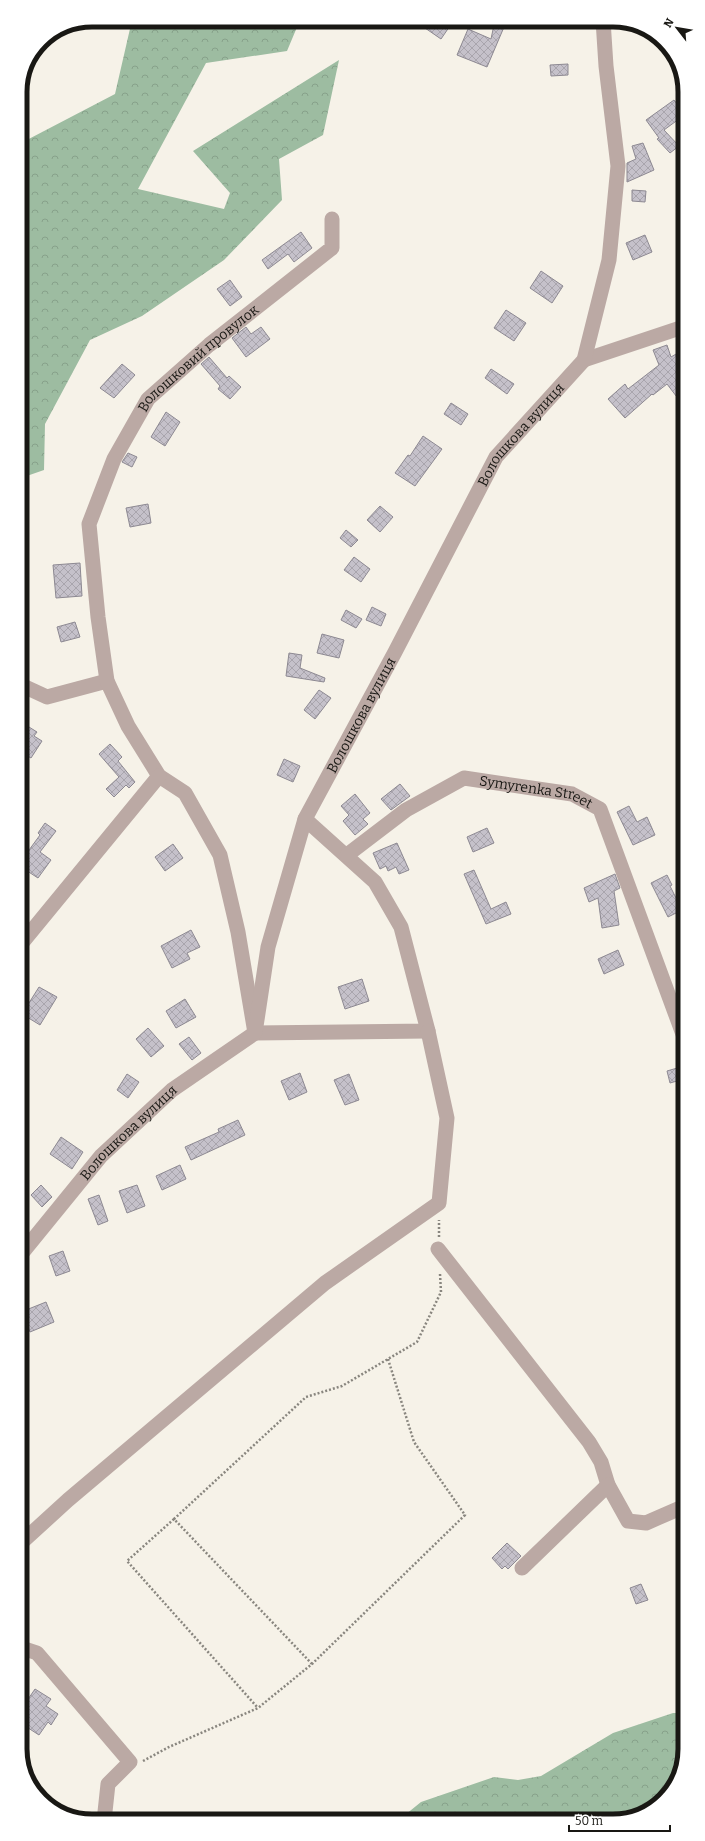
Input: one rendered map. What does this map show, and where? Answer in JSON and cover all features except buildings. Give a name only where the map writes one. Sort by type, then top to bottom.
[{"type":"street","name":"Волошкова вулиця","points":[[27,1247],[101,1156],[172,1090],[254,1033],[268,947],[305,819],[395,652],[496,457],[584,360],[610,260],[618,166],[606,66],[603,27]]},
{"type":"street","name":"Волошковий провулок","points":[[107,682],[98,617],[89,524],[114,459],[148,399],[209,345],[332,248],[332,219]]},
{"type":"street","points":[[584,360],[678,329]]},
{"type":"street","points":[[27,688],[47,697],[107,682],[128,726],[159,776],[185,793],[220,855],[238,932],[254,1033],[428,1032]]},
{"type":"street","points":[[27,937],[159,776]]},
{"type":"street","name":"Symyrenka Street","points":[[347,855],[406,810],[464,778],[572,794],[600,809],[678,1021]]},
{"type":"street","points":[[27,1537],[68,1500],[325,1283],[439,1203],[447,1118],[428,1032],[401,927],[375,882],[347,855],[305,819]]},
{"type":"street","points":[[438,1249],[589,1442],[601,1462],[608,1485],[628,1522],[646,1523],[678,1509]]},
{"type":"street","points":[[522,1568],[608,1485]]},
{"type":"street","points":[[27,1650],[37,1653],[130,1762],[108,1784],[105,1814]]},
{"type":"path","points":[[438,1249],[439,1203]]},
{"type":"path","points":[[258,1708],[127,1561],[306,1397],[342,1386],[417,1342],[442,1292],[440,1271]]},
{"type":"path","points":[[130,1762],[136,1765],[169,1746],[258,1708],[312,1664],[465,1515],[414,1442],[388,1359]]},
{"type":"path","points":[[174,1519],[312,1664]]},
{"type":"green space","points":[[130,27],[297,27],[287,51],[206,63],[138,189],[224,209],[230,193],[193,151],[339,60],[323,135],[279,159],[282,200],[224,260],[142,316],[90,340],[45,424],[44,470],[27,476],[27,140],[115,94]]},
{"type":"green space","points":[[673,1713],[678,1713],[678,1749],[675,1770],[665,1789],[649,1803],[638,1809],[630,1812],[613,1814],[406,1814],[421,1802],[494,1777],[518,1780],[541,1776],[613,1733]]}]
